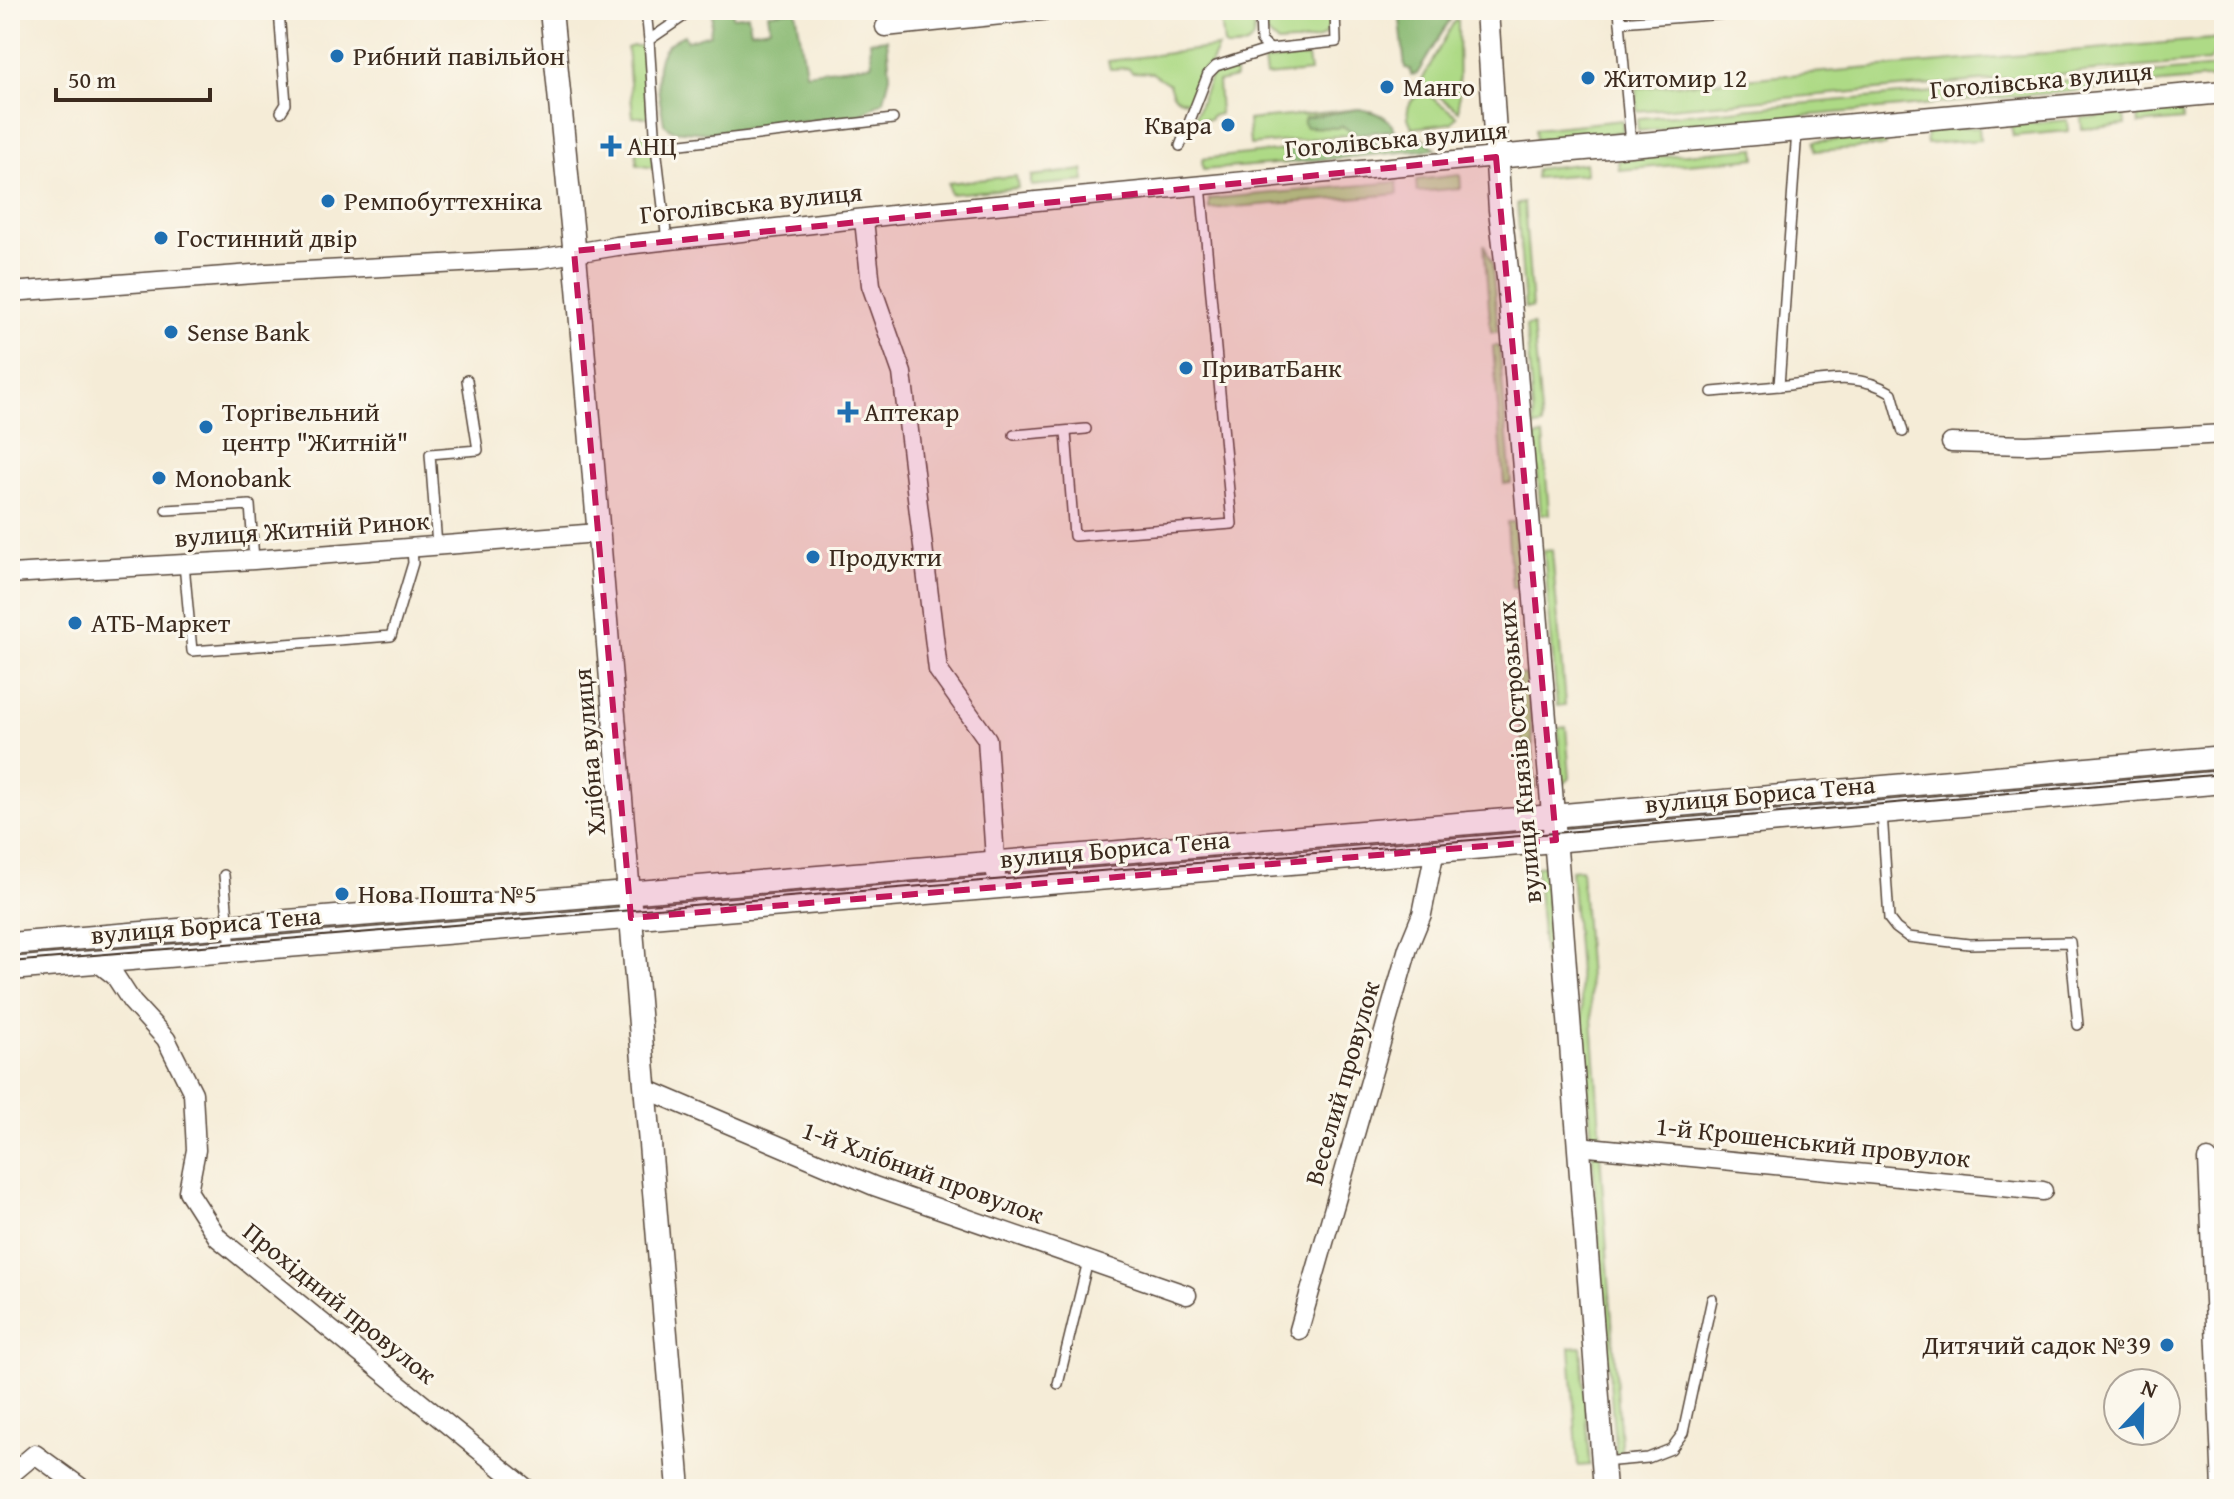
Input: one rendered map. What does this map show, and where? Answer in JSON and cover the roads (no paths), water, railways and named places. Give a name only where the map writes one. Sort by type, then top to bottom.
[{"type":"street","name":"Хлібна вулиця","points":[[551,10],[679,1489]]},
{"type":"street","points":[[885,27],[1051,10]]},
{"type":"street","name":"вулиця Князів Острозьких","points":[[1487,10],[1496,157],[1556,840],[1605,1489]]},
{"type":"street","name":"Гоголівська вулиця","points":[[10,292],[267,273],[539,259],[574,251],[1201,185],[2224,92]]},
{"type":"street","points":[[864,220],[871,285],[902,373],[938,670],[987,739],[997,887]]},
{"type":"street","points":[[1951,443],[2027,445],[2224,434]]},
{"type":"street","name":"вулиця Житній Ринок","points":[[10,574],[412,549],[598,533]]},
{"type":"street","name":"вулиця Бориса Тена","points":[[10,944],[2224,757]]},
{"type":"street","name":"вулиця Бориса Тена","points":[[10,969],[2224,782]]},
{"type":"street","name":"Веселий провулок","points":[[1299,1330],[1408,948],[1422,914],[1435,850]]},
{"type":"street","name":"Прохідний провулок","points":[[97,962],[115,976],[132,1002],[166,1039],[193,1093],[196,1150],[188,1191],[218,1238],[527,1489]]},
{"type":"street","name":"1-й Хлібний провулок","points":[[646,1089],[874,1186],[1187,1295]]},
{"type":"street","name":"1-й Крошенський провулок","points":[[1578,1146],[2043,1191]]},
{"type":"street","points":[[2208,1159],[2222,1489]]},
{"type":"street","points":[[10,1475],[35,1454],[83,1489]]},
{"type":"lane","points":[[279,10],[286,104],[281,112]]},
{"type":"lane","points":[[646,10],[656,147],[667,241]]},
{"type":"lane","points":[[649,40],[693,10]]},
{"type":"lane","points":[[1260,10],[1261,41],[1270,49]]},
{"type":"lane","points":[[1180,146],[1208,74],[1216,66],[1270,49],[1336,42],[1335,10]]},
{"type":"lane","points":[[1619,10],[1631,144]]},
{"type":"lane","points":[[1620,22],[1775,10]]},
{"type":"lane","points":[[656,147],[893,119]]},
{"type":"lane","points":[[1779,386],[1797,130]]},
{"type":"lane","points":[[1066,432],[1074,536],[1232,524],[1201,185]]},
{"type":"lane","points":[[1712,392],[1856,378],[1876,383],[1892,393],[1903,432]]},
{"type":"lane","points":[[437,546],[430,454],[478,450],[467,380]]},
{"type":"lane","points":[[1014,435],[1086,429]]},
{"type":"lane","points":[[166,510],[250,505],[254,560]]},
{"type":"lane","points":[[184,564],[192,651],[391,636],[413,563],[412,549]]},
{"type":"lane","points":[[1882,812],[1889,919],[1896,928],[1908,937],[1969,944],[2070,942],[2078,1025]]},
{"type":"lane","points":[[224,875],[231,950]]},
{"type":"lane","points":[[1058,1384],[1088,1261]]},
{"type":"lane","points":[[1603,1462],[1648,1458],[1671,1449],[1683,1433],[1712,1299]]},
{"type":"tram line","points":[[10,962],[2224,774]]},
{"type":"place","name":"Рибний павільйон","points":[[337,56]]},
{"type":"place","name":"Житомир 12","points":[[1588,78]]},
{"type":"place","name":"Манго","points":[[1387,87]]},
{"type":"place","name":"Квара","points":[[1228,125]]},
{"type":"place","name":"АНЦ","points":[[611,146]]},
{"type":"place","name":"Ремпобуттехніка","points":[[328,201]]},
{"type":"place","name":"Гостинний двір","points":[[161,238]]},
{"type":"place","name":"Sense Bank","points":[[171,332]]},
{"type":"place","name":"ПриватБанк","points":[[1186,368]]},
{"type":"place","name":"Аптекар","points":[[848,412]]},
{"type":"place","name":"Торгівельний центр \"Житній\"","points":[[206,427]]},
{"type":"place","name":"Monobank","points":[[159,478]]},
{"type":"place","name":"Продукти","points":[[813,557]]},
{"type":"place","name":"АТБ-Маркет","points":[[75,623]]},
{"type":"place","name":"Нова Пошта №5","points":[[342,894]]},
{"type":"place","name":"Дитячий садок №39","points":[[2167,1345]]}]
